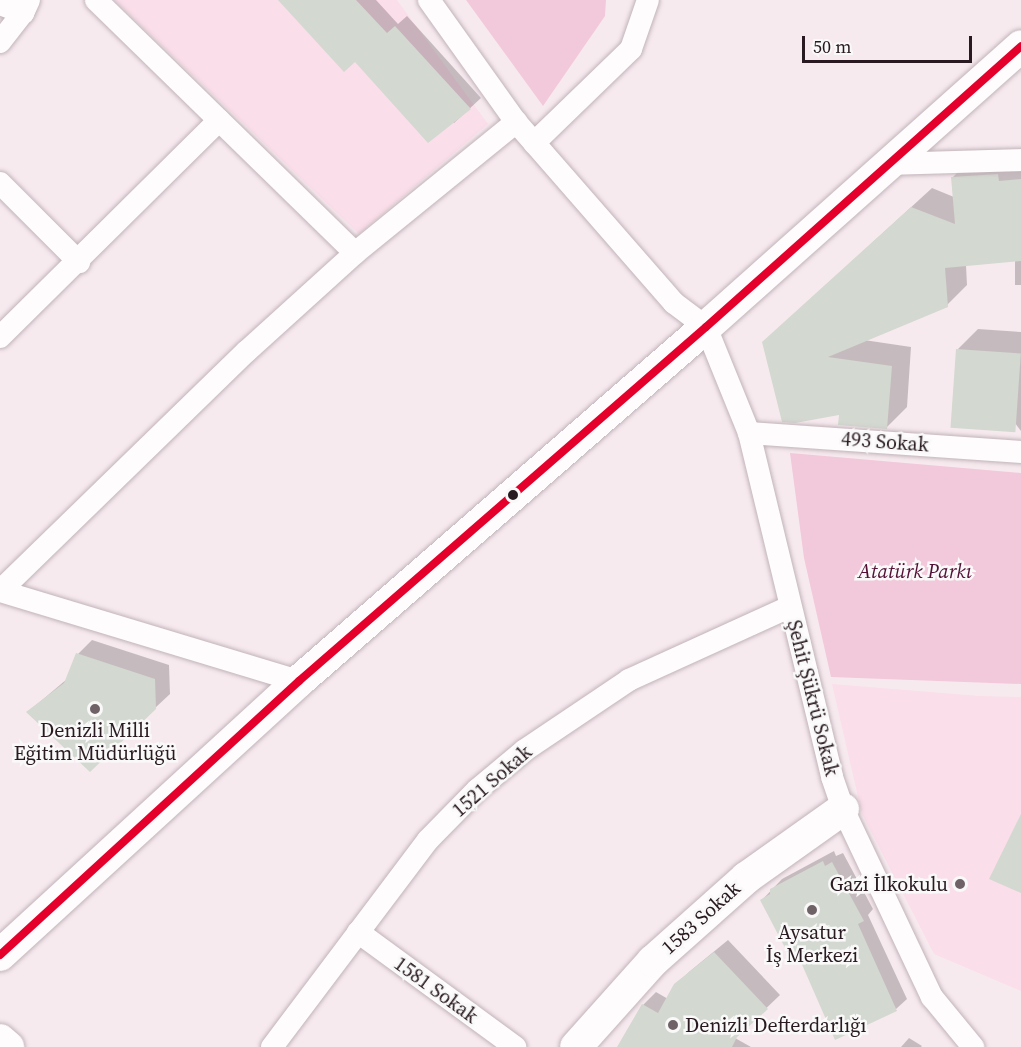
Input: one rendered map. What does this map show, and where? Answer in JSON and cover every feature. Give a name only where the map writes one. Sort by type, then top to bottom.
[{"type":"main road","points":[[0,955],[298,681],[706,327],[1021,46]]},
{"type":"main road","name":"1583 Sokak","points":[[576,1047],[661,954],[746,878],[843,809]]},
{"type":"main road","points":[[0,1040],[8,1047]]},
{"type":"street","points":[[96,0],[355,253]]},
{"type":"street","points":[[429,0],[516,122],[674,303],[706,327]]},
{"type":"street","points":[[534,143],[631,49],[648,0]]},
{"type":"street","points":[[0,4],[26,6]]},
{"type":"street","points":[[0,42],[26,6]]},
{"type":"street","points":[[0,337],[79,262],[219,120]]},
{"type":"street","points":[[298,681],[0,591],[248,351],[355,253],[516,122]]},
{"type":"street","points":[[889,164],[1021,160]]},
{"type":"street","points":[[0,183],[79,262]]},
{"type":"street","name":"Şehit Şükrü Sokak","points":[[706,327],[749,433],[789,607],[832,777],[843,809],[932,997],[973,1047]]},
{"type":"street","name":"493 Sokak","points":[[749,433],[1021,452]]},
{"type":"street","name":"1521 Sokak","points":[[272,1047],[428,840],[477,790],[525,750],[629,680],[789,607]]},
{"type":"street","name":"1581 Sokak","points":[[358,932],[515,1047]]},
{"type":"shaded area","points":[[114,0],[397,0],[488,124],[359,234]]},
{"type":"shaded area","name":"Gazi İlkokulu","points":[[832,684],[979,696],[1021,697],[1021,991],[934,954],[862,814]]},
{"type":"green space","points":[[466,0],[606,0],[605,16],[543,106]]},
{"type":"green space","name":"Atatürk Parkı","points":[[790,453],[1021,473],[1021,684],[831,677],[804,558]]},
{"type":"building","points":[[278,0],[356,0],[387,33],[395,26],[471,109],[428,143],[355,62],[344,72]]},
{"type":"building","points":[[998,174],[999,181],[1021,179],[1021,261],[945,268],[948,307],[828,357],[892,366],[887,429],[838,425],[839,415],[795,423],[782,422],[762,342],[911,207],[955,224],[951,177]]},
{"type":"building","points":[[956,349],[1021,354],[1015,432],[950,428]]},
{"type":"building","points":[[76,653],[155,679],[156,709],[90,772],[26,712],[64,683]]},
{"type":"building","points":[[1021,814],[1021,893],[989,879]]},
{"type":"building","points":[[823,861],[825,866],[832,862],[864,921],[858,924],[897,1011],[835,1040],[800,960],[793,963],[760,900],[770,894],[770,889]]},
{"type":"building","points":[[714,952],[768,1009],[737,1037],[732,1047],[617,1047],[642,1004],[658,1013],[674,984]]},
{"type":"transit line","points":[[0,955],[299,681],[706,327],[1021,46]]},
{"type":"place","name":"Denizli Milli Eğitim Müdürlüğü","points":[[95,709]]},
{"type":"place","name":"Gazi İlkokulu","points":[[960,884]]},
{"type":"place","name":"Aysatur İş Merkezi","points":[[812,910]]},
{"type":"place","name":"Denizli Defterdarlığı","points":[[673,1025]]}]
